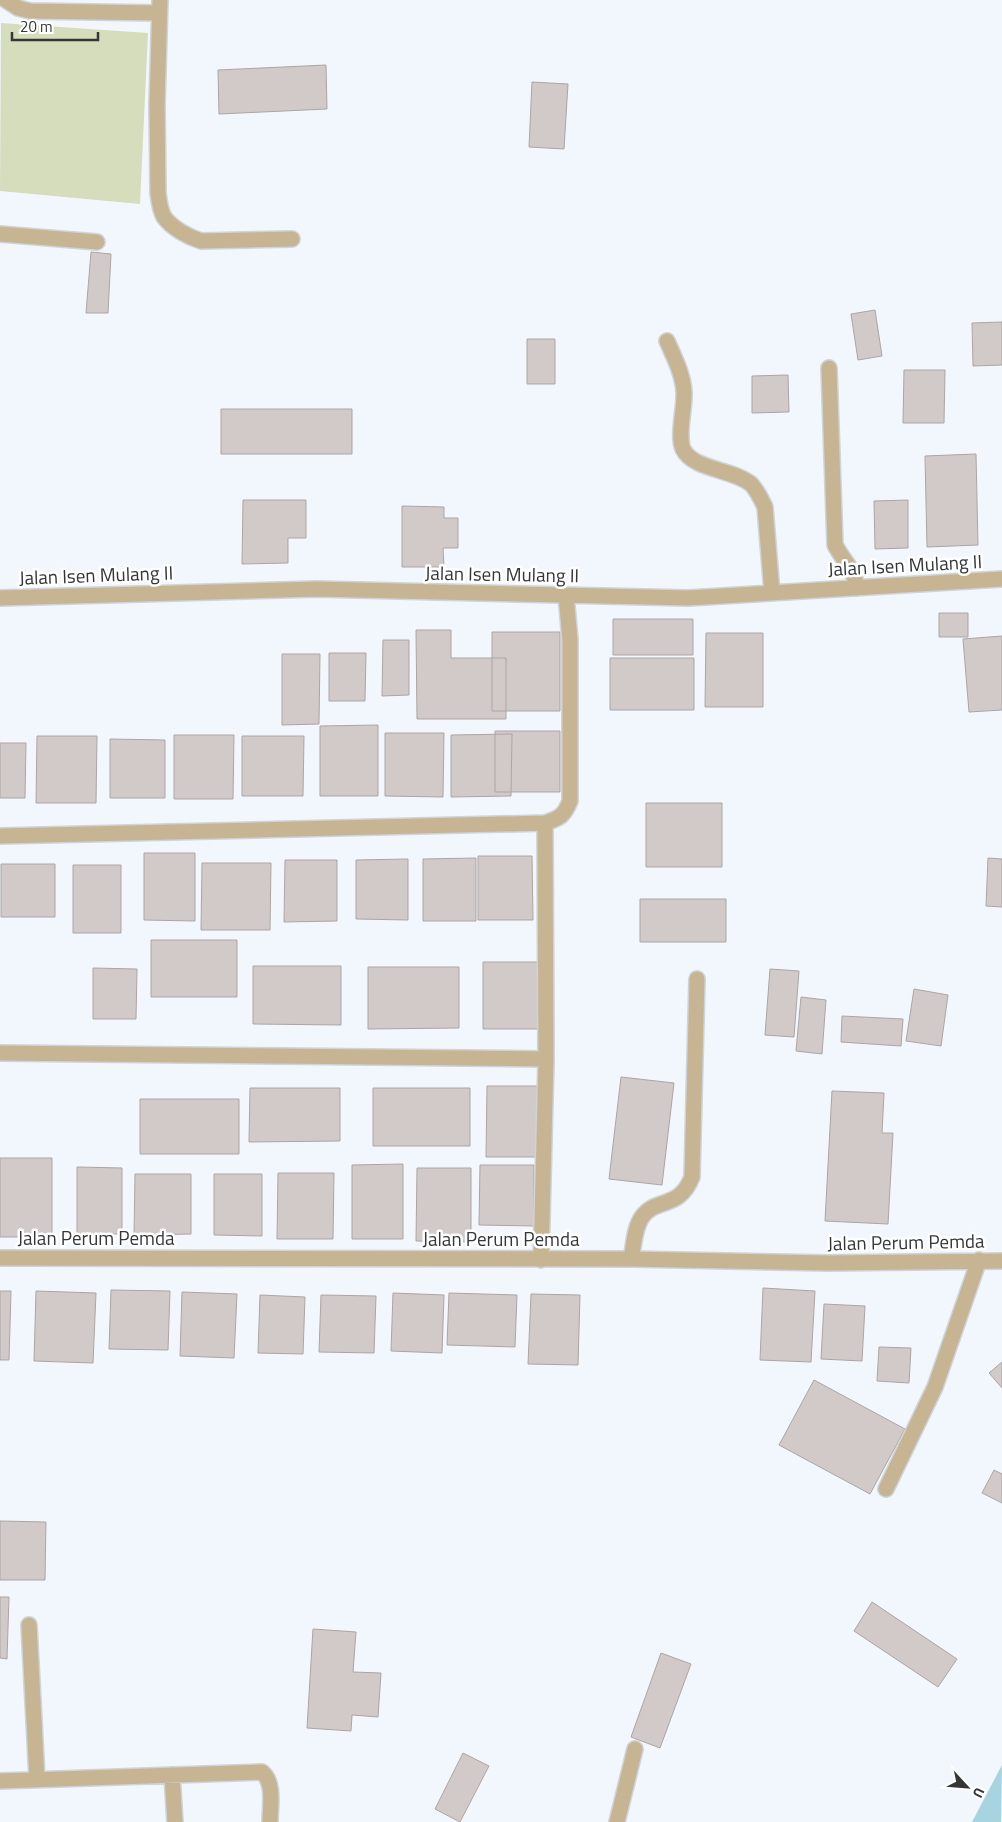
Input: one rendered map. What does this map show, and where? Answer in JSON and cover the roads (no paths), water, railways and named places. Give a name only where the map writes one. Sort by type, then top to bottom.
[{"type":"street","points":[[6,0],[18,8],[30,11],[159,7],[158,193],[164,216],[190,237],[201,241],[292,239]]},
{"type":"street","points":[[0,234],[97,242]]},
{"type":"street","points":[[667,341],[684,391],[683,449],[701,464],[743,479],[751,484],[760,497],[765,507],[772,593]]},
{"type":"street","points":[[829,368],[835,546],[850,566],[857,588]]},
{"type":"street","name":"Jalan Isen Mulang II","points":[[0,598],[317,590],[688,598],[1002,579]]},
{"type":"street","points":[[0,836],[545,823],[559,819],[566,811],[570,801],[570,640],[566,595]]},
{"type":"street","points":[[541,1260],[546,1058],[545,823]]},
{"type":"street","points":[[631,1259],[641,1218],[652,1209],[679,1197],[688,1189],[692,1177],[697,979]]},
{"type":"street","points":[[0,1053],[546,1058]]},
{"type":"street","name":"Jalan Perum Pemda","points":[[0,1258],[631,1259],[828,1263],[1002,1261]]},
{"type":"street","points":[[886,1489],[935,1386],[979,1260]]},
{"type":"street","points":[[28,1625],[37,1780]]},
{"type":"street","points":[[617,1822],[635,1749]]},
{"type":"street","points":[[0,1781],[262,1772],[268,1777],[270,1784],[270,1822]]},
{"type":"street","points":[[172,1775],[175,1822]]},
{"type":"water","points":[[1002,1765],[1001,1822],[972,1822]]}]
